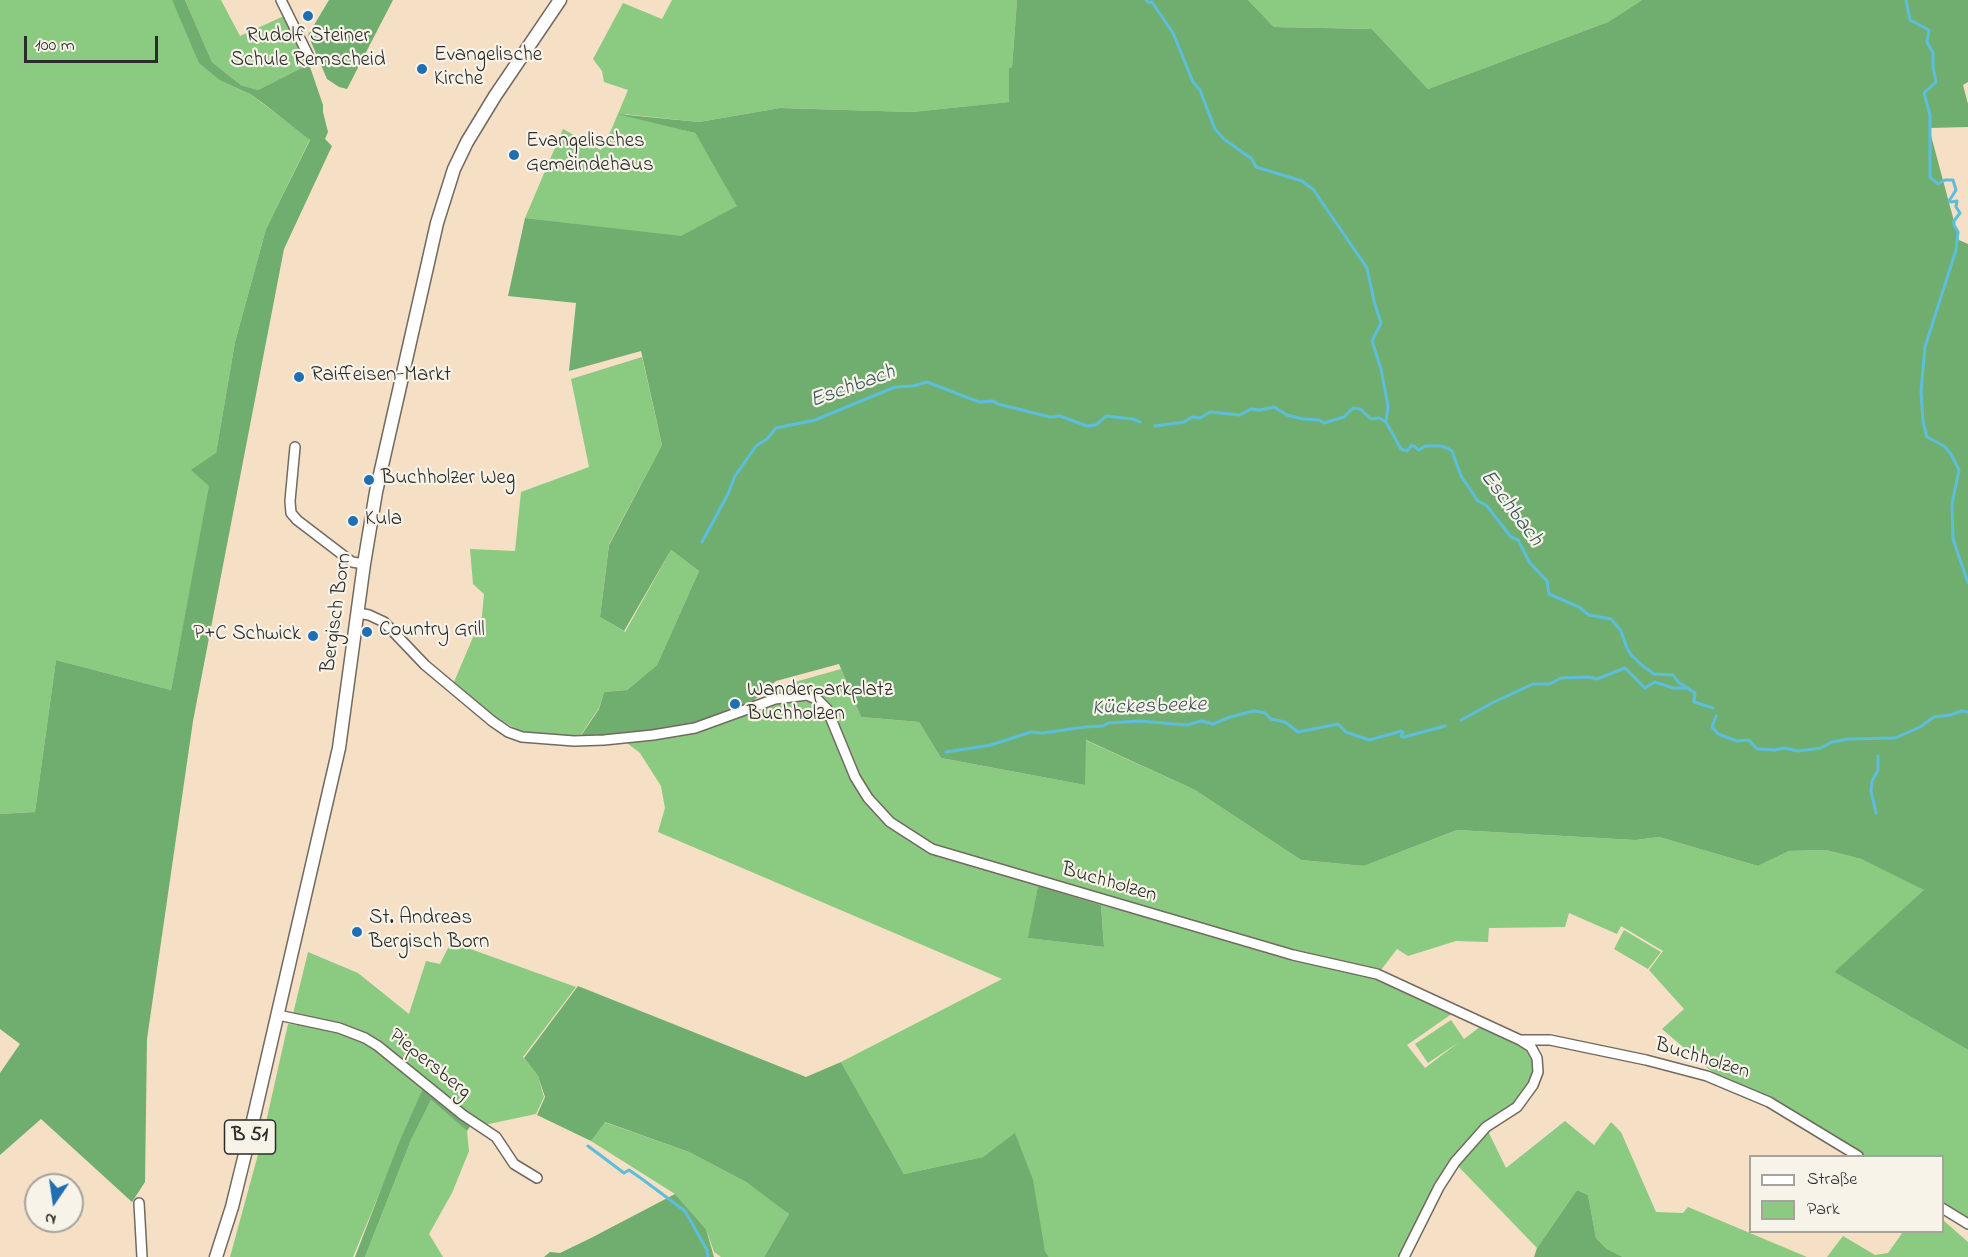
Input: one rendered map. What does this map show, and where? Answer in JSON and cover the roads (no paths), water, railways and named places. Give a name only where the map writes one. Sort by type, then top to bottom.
[{"type":"main road","name":"Bergisch Born","points":[[216,1257],[235,1196],[339,748],[364,564],[386,442],[437,223],[448,186],[467,142],[560,0]]},
{"type":"street","points":[[281,0],[309,57]]},
{"type":"street","points":[[295,447],[291,513],[352,562],[364,564]]},
{"type":"street","name":"Buchholzen","points":[[357,613],[369,615],[384,622],[425,664],[492,721],[508,732],[522,737],[561,741],[635,737],[695,728],[775,699],[807,695],[818,700],[831,717],[855,777],[868,798],[890,822],[932,849],[1277,951],[1377,974],[1532,1047],[1537,1058],[1538,1072],[1533,1085],[1517,1107],[1486,1127],[1455,1162],[1439,1187],[1404,1257]]},
{"type":"street","name":"Piepersberg","points":[[278,1015],[339,1028],[365,1038],[378,1046],[463,1115],[495,1137],[514,1164],[537,1178]]},
{"type":"street","name":"Buchholzen","points":[[1520,1041],[1550,1040],[1646,1060],[1707,1076],[1776,1106],[1856,1155]]},
{"type":"street","points":[[139,1203],[142,1257]]},
{"type":"street","points":[[1944,1209],[1968,1224]]},
{"type":"waterway","points":[[1146,0],[1149,3],[1152,2],[1173,33],[1193,82],[1200,90],[1215,129],[1224,139],[1252,159],[1256,167],[1302,181],[1313,189],[1367,268],[1381,323],[1372,341],[1381,369],[1388,406],[1386,422]]},
{"type":"waterway","points":[[1906,0],[1910,20],[1929,30],[1927,42],[1933,53],[1936,82],[1924,93],[1930,115],[1930,177],[1938,184],[1945,180],[1953,180],[1956,190],[1949,201],[1957,201],[1956,207],[1960,213],[1954,221],[1958,232],[1956,250],[1925,347],[1921,391],[1923,422],[1927,437],[1944,446],[1959,470],[1952,504],[1953,539],[1968,583]]},
{"type":"waterway","name":"Eschbach","points":[[702,542],[735,476],[756,446],[767,439],[776,428],[815,420],[895,387],[927,382],[979,402],[993,401],[1050,417],[1060,416],[1087,426],[1096,425],[1106,416],[1140,422]]},
{"type":"waterway","name":"Eschbach","points":[[1155,426],[1184,422],[1192,417],[1200,418],[1210,412],[1240,415],[1251,409],[1274,407],[1287,415],[1319,420],[1324,423],[1344,417],[1353,408],[1360,409],[1371,419],[1379,418],[1386,422],[1401,449],[1407,451],[1412,445],[1419,450],[1425,446],[1447,448],[1452,451],[1461,476],[1478,501],[1487,506],[1511,537],[1518,540],[1530,563],[1547,581],[1549,594],[1579,607],[1589,615],[1611,619],[1621,631],[1632,656],[1643,666],[1654,674],[1673,675],[1678,682],[1695,693],[1694,702],[1713,708]]},
{"type":"waterway","name":"Kückesbeeke","points":[[1461,720],[1533,684],[1550,684],[1561,678],[1597,679],[1625,668],[1645,688],[1655,682],[1673,688],[1688,688]]},
{"type":"waterway","name":"Kückesbeeke","points":[[946,752],[991,745],[1031,732],[1043,733],[1103,726],[1108,723],[1139,721],[1187,725],[1201,721],[1213,724],[1254,711],[1265,713],[1271,719],[1285,722],[1298,732],[1338,724],[1346,732],[1369,740],[1402,731],[1401,736],[1404,737],[1445,726]]},
{"type":"waterway","name":"Eschbach","points":[[1716,716],[1712,727],[1718,734],[1737,741],[1749,740],[1757,749],[1784,748],[1798,751],[1821,748],[1832,742],[1848,739],[1895,738],[1920,727],[1934,717],[1962,711],[1968,712]]},
{"type":"waterway","points":[[1876,813],[1871,791],[1872,781],[1878,770],[1878,756]]},
{"type":"waterway","points":[[588,1146],[624,1173],[629,1170],[685,1211],[707,1250],[708,1257]]},
{"type":"place","name":"Rudolf Steiner Schule Remscheid","points":[[308,16]]},
{"type":"place","name":"Evangelische Kirche","points":[[422,69]]},
{"type":"place","name":"Evangelisches Gemeindehaus","points":[[514,155]]},
{"type":"place","name":"Raiffeisen-Markt","points":[[299,377]]},
{"type":"place","name":"Buchholzer Weg","points":[[369,480]]},
{"type":"place","name":"Kula","points":[[353,521]]},
{"type":"place","name":"Country Grill","points":[[367,632]]},
{"type":"place","name":"P+C Schwick","points":[[313,636]]},
{"type":"place","name":"Wanderparkplatz Buchholzen","points":[[735,704]]},
{"type":"place","name":"St. Andreas Bergisch Born","points":[[357,932]]}]
